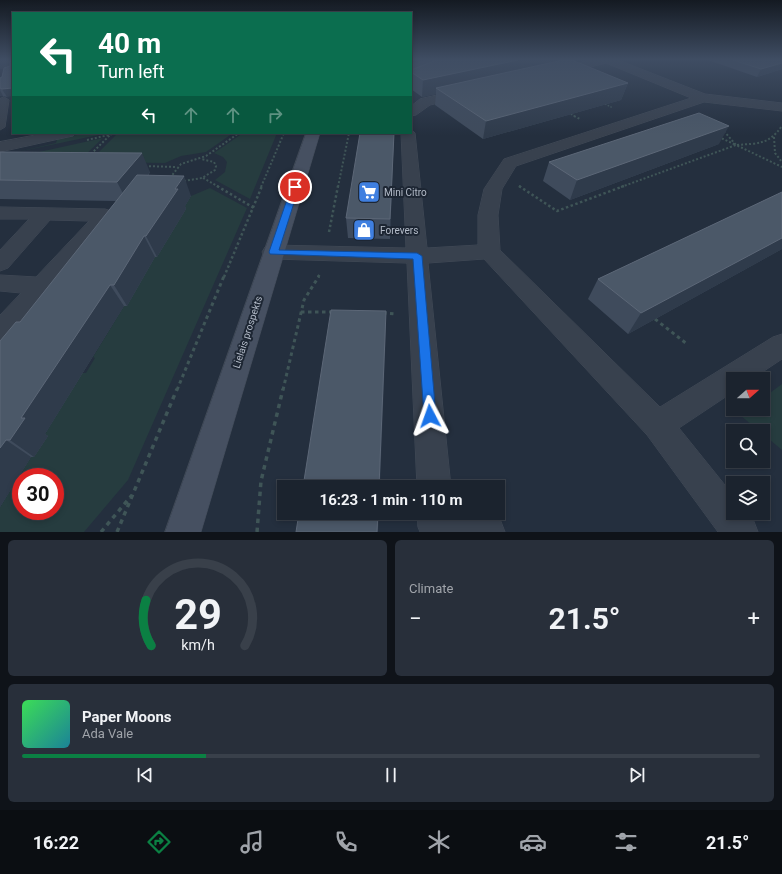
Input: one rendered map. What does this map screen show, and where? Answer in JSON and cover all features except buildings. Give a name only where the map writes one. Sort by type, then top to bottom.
[{"type":"main road","name":"Lielais prospekts","points":[[183,532],[313,134]]},
{"type":"street","points":[[670,85],[703,98],[782,107]]},
{"type":"street","points":[[412,111],[426,102],[474,91]]},
{"type":"street","points":[[703,98],[510,163],[493,189],[488,215],[489,252],[658,425],[740,532]]},
{"type":"street","points":[[0,147],[63,134]]},
{"type":"street","points":[[408,134],[434,480]]},
{"type":"street","points":[[0,213],[105,215],[0,332]]},
{"type":"street","points":[[0,263],[45,214]]},
{"type":"street","points":[[273,252],[417,256],[489,252]]},
{"type":"street","points":[[0,283],[41,286]]},
{"type":"street","points":[[658,425],[782,345]]},
{"type":"street","points":[[436,524],[487,532]]},
{"type":"lane","points":[[0,127],[6,100]]},
{"type":"path","points":[[571,114],[584,121],[576,123]]},
{"type":"path","points":[[721,126],[736,145]]},
{"type":"path","points":[[514,182],[557,211],[736,145],[760,143],[774,137],[782,126]]},
{"type":"path","points":[[90,154],[110,134]]},
{"type":"path","points":[[139,166],[176,167],[185,162],[201,158],[237,134]]},
{"type":"path","points":[[117,532],[254,208],[284,134]]},
{"type":"path","points":[[257,532],[260,481],[304,300],[322,271],[349,134]]},
{"type":"path","points":[[716,136],[782,167]]},
{"type":"path","points":[[774,137],[775,153],[782,162]]},
{"type":"path","points":[[176,167],[172,174],[177,179],[191,181],[202,178],[215,170],[216,166],[214,162],[201,158]]},
{"type":"path","points":[[202,178],[254,208]]},
{"type":"path","points":[[301,312],[339,313]]},
{"type":"path","points":[[377,313],[422,314]]},
{"type":"path","points":[[655,319],[687,344]]},
{"type":"path","points":[[101,532],[134,493]]},
{"type":"green space","points":[[82,134],[103,134],[17,152],[56,143],[57,139]]},
{"type":"green space","points":[[232,134],[206,152],[181,156],[165,163],[89,162],[116,135]]},
{"type":"green space","points":[[242,134],[277,134],[250,199],[215,180],[225,172],[227,162],[223,157],[214,153]]},
{"type":"green space","points":[[103,138],[79,161],[7,159]]},
{"type":"green space","points":[[210,188],[247,208],[128,480],[84,532],[0,532],[0,507],[12,488],[12,520],[64,520],[64,468],[24,468],[31,457],[34,457],[44,436],[81,373],[86,373],[95,358],[93,357],[124,306],[127,306],[153,257],[185,209],[183,209],[191,196]]},
{"type":"green space","points":[[782,384],[782,450],[770,440],[770,424],[751,424],[741,416],[770,416],[770,393]]},
{"type":"place","name":"Mini Citro","points":[[369,192]]},
{"type":"place","name":"Forevers","points":[[364,230]]},
{"type":"route","points":[[295,187],[273,252],[417,256],[430,416]]}]
